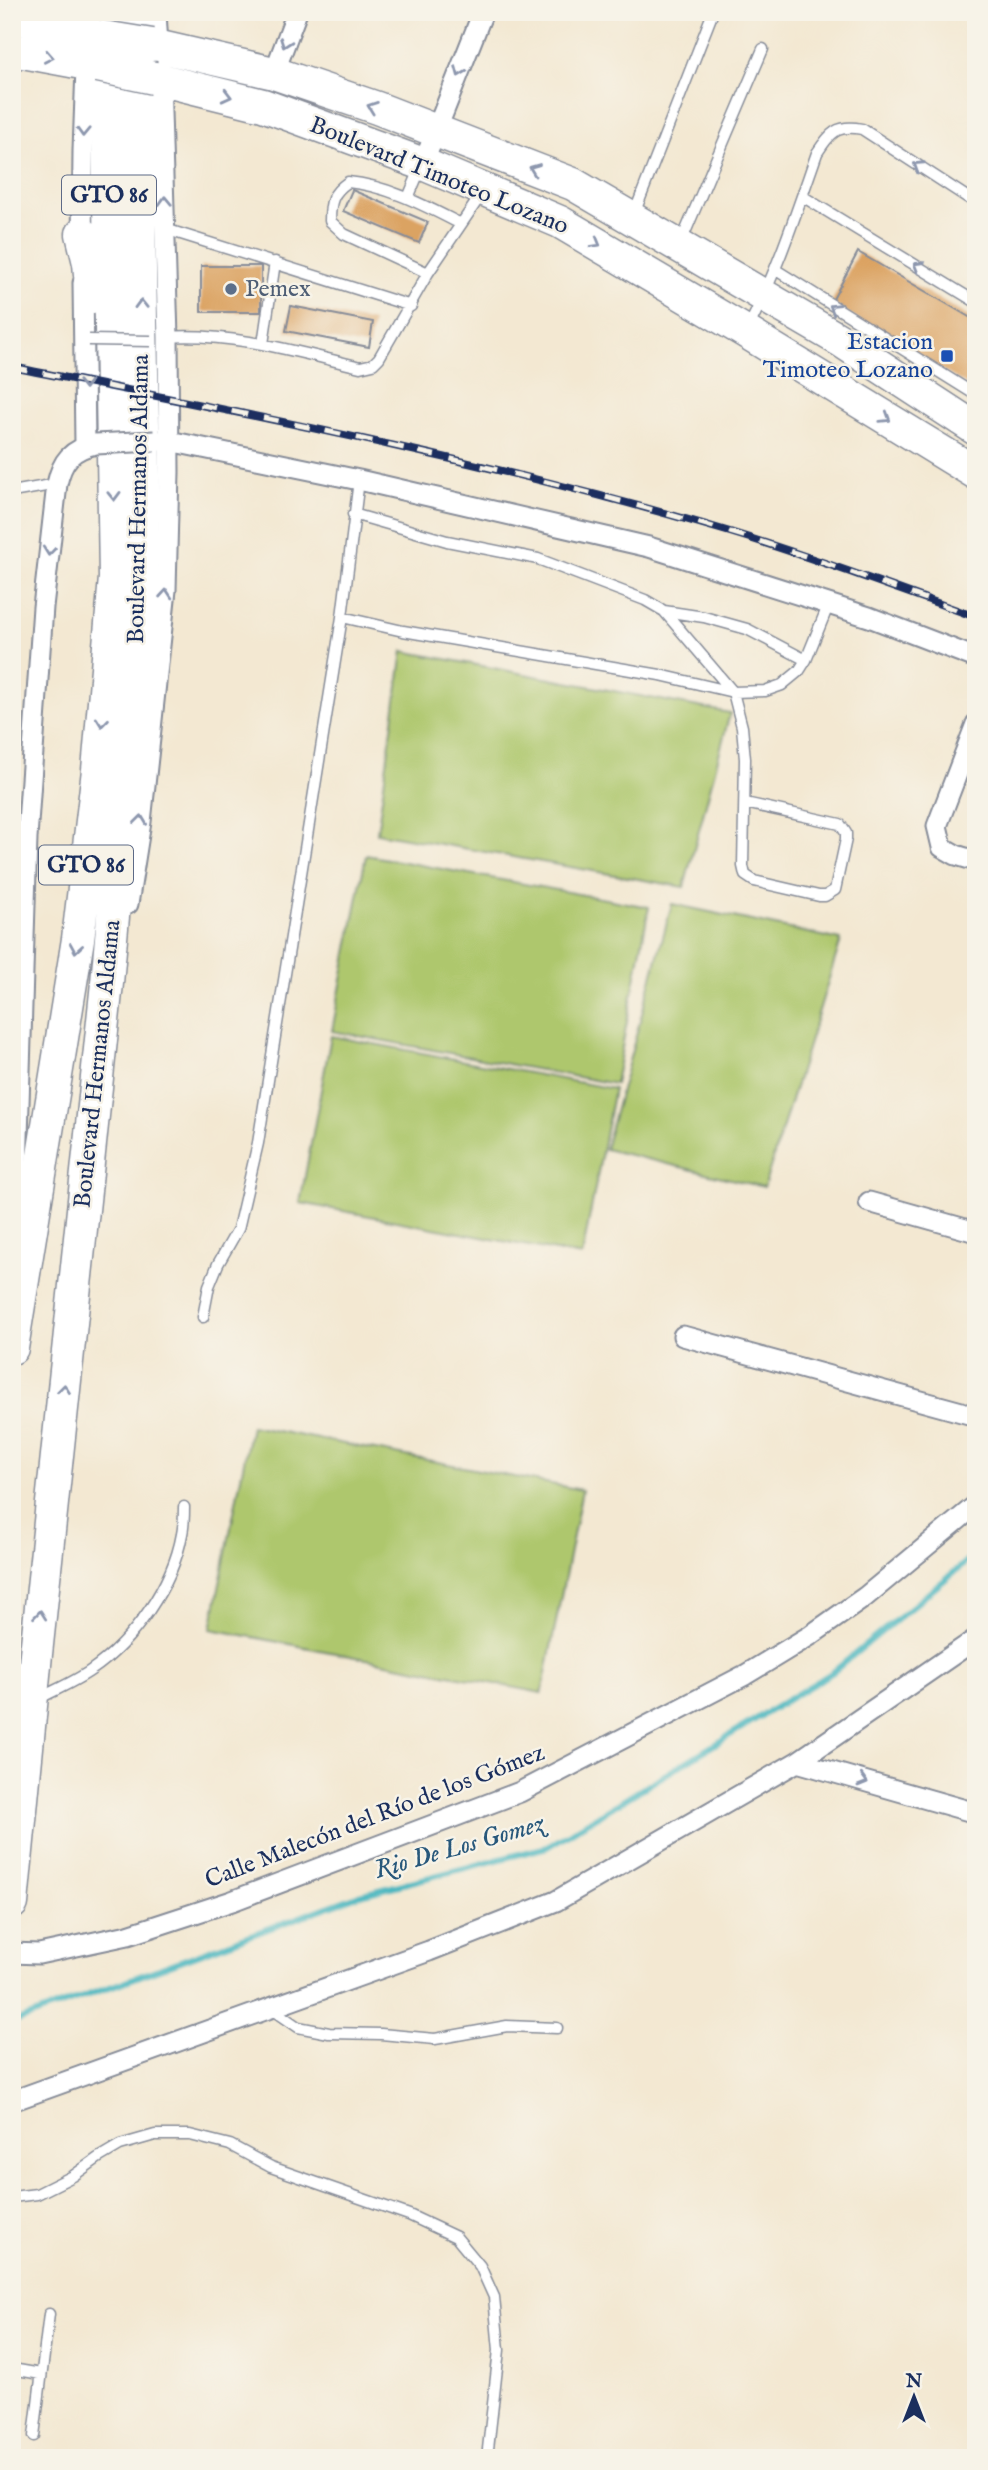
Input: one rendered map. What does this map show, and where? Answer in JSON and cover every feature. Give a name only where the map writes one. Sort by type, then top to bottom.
[{"type":"main road","name":"Boulevard Hermanos Aldama","points":[[12,1903],[31,1703],[24,1652],[107,983],[141,606],[144,535],[135,12]]},
{"type":"main road","name":"Boulevard Timoteo Lozano","points":[[12,18],[94,37],[155,45],[274,73],[573,184],[680,245],[770,283],[843,342],[976,429]]},
{"type":"main road","name":"Boulevard Hermanos Aldama","points":[[12,1348],[28,1233],[78,939],[115,579],[112,378],[94,37]]},
{"type":"main road","name":"Boulevard Timoteo Lozano","points":[[12,50],[94,37],[157,78],[263,105],[485,189],[560,222],[746,332],[976,474]]},
{"type":"main road","points":[[82,234],[89,262],[101,362],[112,378]]},
{"type":"street","points":[[107,983],[128,903],[141,822],[166,590],[160,339],[165,229],[155,45],[156,12]]},
{"type":"street","points":[[274,73],[297,12]]},
{"type":"street","points":[[423,164],[483,12]]},
{"type":"street","points":[[91,445],[82,234],[94,37]]},
{"type":"street","points":[[28,1233],[17,1171],[19,874],[57,484],[61,467],[68,458],[91,445],[162,441],[359,480],[649,547],[869,617],[976,658]]},
{"type":"street","points":[[976,724],[937,826],[942,847],[976,861]]},
{"type":"street","points":[[869,1202],[976,1232]]},
{"type":"street","points":[[683,1335],[976,1416]]},
{"type":"street","name":"Calle Malecón del Río de los Gómez","points":[[12,1953],[39,1954],[128,1935],[232,1901],[520,1792],[745,1675],[811,1634],[865,1597],[976,1505]]},
{"type":"street","points":[[12,2101],[272,2009],[556,1901],[797,1762],[976,1639]]},
{"type":"street","points":[[797,1762],[976,1812]]},
{"type":"lane","points":[[633,217],[713,12]]},
{"type":"lane","points":[[680,245],[764,49]]},
{"type":"lane","points":[[746,332],[770,283],[817,153],[826,139],[839,129],[847,126],[862,129],[976,203]]},
{"type":"lane","points":[[408,198],[423,164]]},
{"type":"lane","points":[[428,273],[344,234],[330,221],[330,206],[337,190],[348,181],[368,184],[408,198],[461,224]]},
{"type":"lane","points":[[87,340],[160,339],[263,344],[367,367],[379,358],[428,273],[485,189]]},
{"type":"lane","points":[[802,196],[976,302]]},
{"type":"lane","points":[[165,229],[275,261],[411,306]]},
{"type":"lane","points":[[263,344],[275,261]]},
{"type":"lane","points":[[770,283],[976,395]]},
{"type":"lane","points":[[203,1317],[209,1286],[238,1229],[258,1143],[342,617],[359,480]]},
{"type":"lane","points":[[12,492],[57,484]]},
{"type":"lane","points":[[353,514],[447,541],[538,559],[645,600],[664,611],[733,692],[742,727],[745,759],[743,866],[745,875],[754,881],[819,896],[825,896],[835,890],[846,839],[844,828],[840,824],[745,803]]},
{"type":"lane","points":[[342,617],[403,631],[660,675],[733,692],[765,691],[782,685],[799,671],[828,606]]},
{"type":"lane","points":[[664,611],[704,617],[747,629],[806,660]]},
{"type":"lane","points":[[31,1703],[91,1670],[124,1642],[147,1613],[169,1578],[182,1535],[184,1507]]},
{"type":"lane","points":[[272,2009],[298,2027],[329,2033],[435,2039],[507,2026],[557,2028]]},
{"type":"lane","points":[[12,2197],[37,2194],[73,2176],[120,2145],[155,2135],[190,2135],[230,2145],[271,2167],[409,2215],[456,2236],[480,2266],[494,2297],[499,2350],[487,2458]]},
{"type":"lane","points":[[34,2436],[49,2314]]},
{"type":"lane","points":[[12,2369],[41,2374]]},
{"type":"green space","points":[[403,651],[730,713],[684,887],[377,833]]},
{"type":"green space","points":[[366,855],[649,907],[615,1084],[332,1031]]},
{"type":"green space","points":[[672,904],[841,940],[764,1187],[605,1149]]},
{"type":"green space","points":[[331,1036],[614,1089],[582,1256],[300,1203]]},
{"type":"green space","points":[[251,1426],[582,1490],[542,1693],[211,1629]]},
{"type":"building","name":"Pemex","points":[[352,190],[428,222],[419,243],[343,211]]},
{"type":"building","name":"Estacion Timoteo Lozano","points":[[858,252],[976,321],[976,391],[831,303]]},
{"type":"building","name":"Pemex","points":[[201,266],[261,266],[261,312],[201,312]]},
{"type":"building","name":"Pemex","points":[[291,306],[373,322],[369,347],[286,331]]},
{"type":"waterway","name":"Rio De Los Gomez","points":[[12,2023],[360,1895],[547,1847],[833,1672],[976,1554]]},
{"type":"railway","points":[[12,367],[373,441],[553,483],[730,532],[976,617]]},
{"type":"place","name":"Pemex","points":[[231,289]]},
{"type":"place","name":"Estacion Timoteo Lozano","points":[[947,356]]}]
